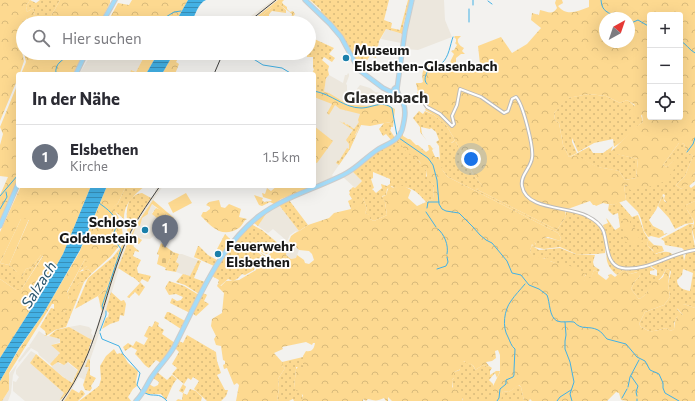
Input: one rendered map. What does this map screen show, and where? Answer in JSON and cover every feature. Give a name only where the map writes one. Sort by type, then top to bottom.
[{"type":"main road","points":[[107,16],[116,0]]},
{"type":"main road","points":[[306,0],[334,28],[359,70],[388,90],[395,91],[402,100],[405,112],[400,134],[397,139],[375,151],[358,166],[347,173],[316,187]]},
{"type":"main road","points":[[395,91],[399,82],[404,36],[412,0]]},
{"type":"main road","points":[[77,72],[84,60]]},
{"type":"main road","points":[[0,226],[18,188]]},
{"type":"main road","points":[[136,401],[174,347],[215,268],[245,228],[266,211],[314,188]]},
{"type":"street","points":[[402,100],[413,100],[419,97],[421,98],[427,107],[440,114],[452,126],[454,125],[452,116],[457,102],[459,89],[479,97],[504,113],[508,111],[513,98],[518,98],[529,130],[532,155],[532,161],[522,180],[522,187],[530,199],[557,209],[581,212],[593,220],[603,230],[610,258],[618,267],[644,267],[673,256],[695,250]]},
{"type":"shaded area","points":[[273,0],[278,0],[258,16],[251,16]]},
{"type":"shaded area","points":[[413,0],[444,0],[445,20],[452,37],[418,50],[405,49]]},
{"type":"shaded area","points":[[386,29],[403,34],[401,43],[381,39]]},
{"type":"shaded area","points":[[88,60],[142,60],[136,72],[132,70],[131,72],[80,72]]},
{"type":"shaded area","points":[[348,73],[349,76],[346,84],[347,93],[362,96],[354,93],[360,85],[370,88],[375,92],[389,94],[399,99],[393,105],[384,102],[374,103],[367,106],[358,106],[349,104],[324,92],[326,78],[329,75],[343,83],[345,75]]},
{"type":"shaded area","points":[[316,95],[366,114],[350,149],[331,178],[316,185]]},
{"type":"shaded area","points":[[352,171],[362,181],[355,188],[343,177]]},
{"type":"shaded area","points":[[156,188],[162,188],[137,223],[126,245],[100,331],[90,360],[88,360],[88,366],[90,367],[85,380],[79,377],[68,396],[64,401],[61,401],[75,379],[89,350],[124,244],[136,221],[154,194]]},
{"type":"shaded area","points":[[152,204],[156,208],[152,213],[171,221],[171,223],[159,226],[160,230],[150,239],[139,238],[133,234],[134,231],[137,225],[140,226],[141,219]]},
{"type":"shaded area","points":[[279,205],[299,231],[296,231],[290,235],[287,241],[273,229],[268,233],[258,226],[268,211]]},
{"type":"shaded area","points":[[289,241],[299,250],[296,258],[291,259],[286,255],[287,248],[285,244]]},
{"type":"shaded area","points":[[179,254],[198,260],[190,277],[176,272],[178,264],[176,263]]},
{"type":"shaded area","points":[[80,325],[89,327],[92,330],[92,340],[69,327]]},
{"type":"shaded area","points":[[39,331],[46,336],[60,339],[60,342],[51,345],[60,353],[50,364],[39,355],[38,352],[31,348],[17,365],[13,375],[11,393],[8,401],[2,401],[9,390],[9,374],[19,362],[18,361],[28,347],[30,347],[29,346]]},
{"type":"shaded area","points":[[31,351],[36,354],[30,363],[65,394],[59,401],[25,401],[13,391],[13,381],[16,382],[19,377],[16,374],[16,370]]},
{"type":"shaded area","points":[[58,362],[60,364],[67,362],[78,371],[71,383],[51,367]]},
{"type":"green space","points":[[0,0],[30,0],[26,6],[27,12],[33,8],[35,16],[16,16],[16,60],[24,61],[20,72],[16,72],[16,83],[0,121]]},
{"type":"green space","points":[[30,0],[36,3],[40,0],[60,0],[51,16],[35,16],[33,8],[27,12],[26,6]]},
{"type":"green space","points":[[60,0],[110,0],[104,16],[51,16]]},
{"type":"green space","points":[[132,0],[188,0],[179,16],[111,16],[118,3],[129,5]]},
{"type":"green space","points":[[278,0],[284,0],[282,2],[283,4],[290,12],[293,11],[295,14],[292,16],[292,14],[279,4],[271,8],[261,16],[258,16]]},
{"type":"green space","points":[[310,0],[389,0],[384,20],[392,23],[391,28],[400,30],[408,0],[410,0],[403,26],[403,34],[386,29],[379,41],[376,58],[370,56],[363,66],[357,60],[355,61],[341,35],[321,13],[321,10]]},
{"type":"green space","points":[[556,0],[562,0],[563,3],[558,6],[561,9],[573,12],[589,7],[589,0],[695,0],[695,172],[690,183],[681,189],[676,185],[685,176],[693,156],[686,151],[684,144],[679,143],[663,165],[667,167],[678,157],[681,159],[666,181],[645,188],[630,190],[627,185],[624,185],[626,200],[613,205],[603,203],[596,206],[590,201],[565,210],[566,216],[557,230],[476,189],[483,187],[473,174],[456,142],[451,144],[455,140],[446,125],[425,110],[427,107],[421,97],[418,96],[414,99],[413,97],[418,92],[416,83],[423,82],[423,71],[427,67],[432,63],[432,66],[442,65],[446,69],[449,68],[454,54],[451,51],[454,50],[457,45],[455,43],[455,36],[461,36],[458,39],[458,42],[464,48],[462,51],[465,54],[461,54],[456,58],[456,63],[458,67],[463,67],[466,65],[468,68],[480,64],[478,46],[501,37],[512,53],[527,44],[541,28],[531,20],[532,13],[539,15],[540,10],[554,12],[557,8],[555,3]],"holes":[[[589,94],[606,96],[620,103],[627,100],[635,105],[629,111],[631,117],[636,118],[642,115],[643,122],[634,128],[616,147],[616,154],[638,159],[636,178],[625,180],[619,171],[593,165],[576,156],[569,157],[563,145],[559,123],[555,120],[554,113],[568,98]]]},
{"type":"green space","points":[[276,4],[279,4],[286,10],[286,13],[272,11],[269,16],[261,16]]},
{"type":"green space","points":[[316,40],[334,48],[329,54],[335,58],[332,62],[324,57],[322,60],[329,66],[329,75],[326,78],[324,92],[316,90],[316,72],[313,72],[313,60],[316,60]]},
{"type":"green space","points":[[26,60],[80,60],[74,72],[22,72]]},
{"type":"green space","points":[[142,60],[154,60],[147,72],[136,72]]},
{"type":"green space","points":[[170,60],[177,60],[176,62],[179,64],[176,72],[163,72]]},
{"type":"green space","points":[[16,88],[16,184],[0,220],[0,195],[8,177],[0,176],[0,145],[3,134],[0,127]]},
{"type":"green space","points":[[316,90],[329,93],[344,102],[353,105],[367,106],[385,103],[395,109],[393,127],[391,127],[390,122],[370,126],[361,125],[350,149],[350,141],[353,136],[356,135],[360,125],[358,120],[360,114],[340,109],[335,105],[329,115],[327,113],[332,104],[316,98]]},
{"type":"green space","points":[[589,94],[606,96],[620,103],[627,100],[638,110],[643,122],[614,147],[613,139],[594,143],[578,152],[572,138],[572,142],[577,153],[569,157],[563,145],[559,123],[555,120],[554,113],[567,98]]},
{"type":"green space","points":[[419,111],[423,114],[425,111],[434,115],[446,125],[455,140],[451,143],[456,142],[473,174],[484,188],[476,189],[557,230],[566,216],[566,211],[582,214],[596,223],[600,229],[604,236],[605,253],[576,254],[560,247],[544,249],[534,247],[536,244],[533,241],[540,238],[560,241],[561,238],[558,233],[448,177],[443,171],[439,161],[439,146],[436,142],[439,140],[436,132],[431,128],[421,127],[422,134],[427,141],[420,132],[420,127],[413,118]]},
{"type":"green space","points":[[339,121],[344,122],[346,125],[347,124],[354,129],[359,122],[360,125],[351,143],[350,149],[339,165],[336,163],[338,160],[339,161],[347,148],[349,149],[349,144],[346,140],[353,130]]},
{"type":"green space","points":[[391,122],[390,130],[395,138],[392,141],[386,134],[383,136],[379,129],[384,123]]},
{"type":"green space","points":[[316,128],[333,141],[316,163]]},
{"type":"green space","points":[[403,132],[403,136],[410,139],[426,152],[429,150],[428,145],[430,145],[433,149],[437,146],[432,150],[435,157],[439,157],[443,171],[448,177],[558,233],[561,238],[560,241],[548,237],[534,241],[536,245],[534,247],[532,244],[530,251],[533,256],[545,259],[546,257],[550,258],[550,261],[555,263],[570,266],[586,274],[584,278],[585,281],[591,277],[594,270],[606,280],[609,277],[608,275],[611,274],[615,277],[624,269],[626,269],[630,274],[638,272],[640,276],[635,281],[631,289],[639,299],[645,295],[652,282],[663,277],[666,269],[670,270],[668,284],[670,297],[664,305],[645,312],[639,324],[641,327],[649,331],[666,328],[671,331],[674,329],[677,317],[679,315],[683,315],[677,308],[678,306],[684,304],[695,308],[695,401],[627,401],[621,400],[619,393],[616,392],[607,401],[532,401],[530,399],[529,401],[524,401],[521,387],[519,385],[509,392],[503,391],[501,401],[493,401],[493,386],[500,372],[500,355],[498,350],[495,351],[496,358],[492,361],[486,362],[489,366],[488,367],[483,365],[475,370],[473,365],[464,361],[461,364],[461,369],[454,372],[452,387],[456,390],[460,390],[463,396],[462,401],[392,401],[388,397],[388,401],[384,398],[380,400],[368,399],[366,401],[363,399],[363,401],[302,401],[303,395],[301,394],[301,391],[297,391],[294,388],[296,369],[299,366],[303,368],[303,356],[306,351],[312,350],[315,343],[312,345],[306,342],[282,347],[283,349],[274,353],[283,363],[282,366],[285,368],[278,379],[279,388],[277,401],[236,401],[239,385],[237,383],[234,385],[227,368],[224,369],[223,365],[225,364],[225,361],[223,360],[221,346],[216,345],[214,339],[216,336],[211,326],[212,319],[222,313],[224,293],[217,286],[218,284],[221,286],[226,281],[239,280],[256,270],[259,260],[265,257],[257,250],[267,257],[279,246],[288,242],[288,244],[285,244],[287,248],[286,255],[291,259],[296,258],[297,255],[304,260],[305,263],[309,264],[314,260],[312,254],[309,251],[299,250],[289,241],[291,236],[308,225],[329,218],[334,213],[357,209],[356,206],[358,199],[363,198],[367,209],[365,213],[370,215],[370,219],[374,221],[387,215],[385,202],[382,197],[386,195],[389,186],[394,188],[402,185],[411,190],[408,198],[417,206],[433,199],[434,185],[427,178],[426,170],[421,166],[420,162],[406,151],[397,140]]},
{"type":"green space","points":[[397,140],[426,170],[426,176],[434,185],[433,199],[426,202],[412,189],[404,187],[394,188],[392,186],[387,189],[386,195],[382,196],[385,202],[387,215],[374,221],[370,219],[369,215],[365,213],[367,209],[363,198],[358,209],[351,209],[348,201],[352,199],[349,191],[353,187],[355,188],[362,181],[352,171],[378,151]],"holes":[[[373,172],[390,179],[390,184],[387,186],[381,184],[382,188],[376,193],[372,189],[374,188],[371,179],[373,178]]]},
{"type":"green space","points":[[679,143],[684,144],[686,151],[693,156],[685,176],[676,185],[681,189],[690,182],[695,172],[695,181],[689,186],[691,188],[695,185],[695,201],[686,205],[693,223],[685,224],[675,229],[669,218],[658,206],[663,195],[664,201],[667,203],[664,199],[665,195],[663,194],[656,210],[649,220],[653,226],[663,231],[664,234],[668,233],[659,238],[651,236],[648,237],[644,231],[638,212],[626,200],[624,185],[645,188],[678,157],[667,167],[663,165]]},
{"type":"green space","points":[[613,146],[611,151],[616,147],[617,154],[638,159],[636,178],[625,180],[619,171],[597,167],[580,158],[572,156],[589,147],[593,153],[603,153]]},
{"type":"green space","points":[[20,188],[90,188],[63,254],[35,303],[0,358],[0,279],[16,290],[21,290],[43,256],[41,255],[32,267],[26,269],[22,276],[17,278],[15,277],[17,272],[9,265],[29,220],[21,219],[0,263],[0,232]]},
{"type":"green space","points":[[106,188],[125,188],[118,203],[112,208],[118,215],[121,223],[123,241],[111,256],[92,273],[88,269],[84,271],[83,269],[87,266],[85,262],[88,261],[85,259],[67,292],[69,299],[73,299],[74,292],[79,283],[84,282],[74,307],[71,306],[64,312],[63,317],[61,318],[58,312],[54,309],[54,304],[52,304],[9,373],[9,390],[2,401],[0,401],[0,381],[19,349],[43,314],[80,251]]},
{"type":"green space","points":[[125,188],[143,188],[130,200],[124,213],[124,219],[111,208],[118,203]]},
{"type":"green space","points":[[267,188],[271,191],[275,188],[307,188],[281,199],[274,204],[270,202],[262,206],[259,205],[254,195],[263,198],[262,200],[264,202],[271,201],[272,200],[263,197],[262,193],[265,194]]},
{"type":"green space","points":[[142,193],[151,198],[123,244],[127,235],[128,204],[135,195]]},
{"type":"green space","points":[[186,193],[192,203],[173,213],[168,203]]},
{"type":"green space","points":[[153,200],[174,218],[173,219],[175,221],[152,204],[148,214],[142,218],[140,226],[137,225],[133,234],[142,240],[139,244],[135,244],[133,246],[128,242],[130,236],[143,215]]},
{"type":"green space","points":[[219,200],[221,207],[225,208],[229,204],[241,209],[239,217],[247,219],[239,228],[233,231],[222,232],[213,228],[201,216],[203,212],[210,209],[210,207],[206,205],[209,202]]},
{"type":"green space","points":[[289,200],[308,225],[299,231],[279,205]]},
{"type":"green space","points":[[695,201],[695,241],[692,229],[694,223],[693,219],[686,208],[686,205]]},
{"type":"green space","points":[[619,202],[632,217],[638,215],[644,232],[649,240],[647,243],[648,246],[656,254],[667,252],[673,255],[639,267],[622,267],[615,263],[610,256],[603,225],[608,223],[606,218],[615,230],[620,227],[618,213],[613,215],[608,210],[609,204],[613,205]]},
{"type":"green space","points":[[279,205],[268,211],[258,226],[254,223],[267,211]]},
{"type":"green space","points":[[156,208],[161,210],[173,221],[163,223],[152,214]]},
{"type":"green space","points":[[625,216],[630,219],[630,224],[635,228],[639,238],[643,237],[644,242],[632,245],[624,241],[622,222]]},
{"type":"green space","points":[[21,219],[29,219],[9,265],[0,263]]},
{"type":"green space","points":[[251,224],[262,230],[279,244],[274,246],[267,254],[256,250],[263,257],[258,259],[254,270],[245,275],[242,274],[233,281],[228,279],[220,286],[218,283],[219,280],[212,276],[229,248]]},
{"type":"green space","points":[[689,224],[693,224],[692,230],[695,249],[685,251],[682,248],[665,245],[664,241],[661,239]]},
{"type":"green space","points":[[225,234],[232,241],[224,252],[217,249]]},
{"type":"green space","points":[[649,240],[654,245],[662,246],[664,251],[654,254],[653,250],[648,246],[647,243]]},
{"type":"green space","points":[[128,242],[139,251],[135,251],[133,256],[141,260],[137,268],[138,273],[151,276],[148,282],[142,279],[140,282],[145,287],[139,296],[135,292],[129,298],[127,297],[140,283],[118,268]]},
{"type":"green space","points":[[161,243],[173,252],[166,268],[157,264],[159,255],[157,254]]},
{"type":"green space","points":[[123,244],[102,311],[98,296],[107,287],[120,248]]},
{"type":"green space","points":[[532,245],[539,250],[560,248],[575,254],[595,255],[593,262],[594,266],[600,270],[598,272],[594,270],[591,278],[585,282],[583,278],[586,275],[550,261],[550,258],[540,259],[533,257],[530,251]]},
{"type":"green space","points":[[198,246],[208,255],[217,260],[214,266],[194,257]]},
{"type":"green space","points":[[120,248],[107,287],[98,296],[75,309],[88,278],[113,257]]},
{"type":"green space","points":[[607,249],[614,265],[624,269],[617,275],[608,264],[606,257]]},
{"type":"green space","points":[[695,251],[695,308],[684,304],[677,309],[683,315],[677,317],[674,323],[674,329],[671,331],[666,328],[654,331],[646,330],[639,324],[645,312],[664,305],[670,297],[668,284],[671,272],[670,270],[666,269],[645,295],[639,299],[631,289],[635,281],[640,276],[637,272],[630,274],[626,269],[649,266],[655,270],[650,271],[650,274],[657,276],[657,270],[652,267],[652,265],[683,253],[684,261],[686,253]],"holes":[[[683,269],[693,273],[690,291],[679,286],[677,280],[682,275]]]},
{"type":"green space","points":[[173,252],[179,254],[176,262],[179,264],[176,272],[165,270]]},
{"type":"green space","points":[[41,255],[43,255],[21,290],[16,290],[0,279],[0,263],[9,265],[22,276],[26,269],[32,267]]},
{"type":"green space","points":[[85,259],[88,260],[87,266],[79,272],[88,269],[92,273],[84,282],[79,283],[73,299],[69,299],[67,293]]},
{"type":"green space","points":[[198,260],[201,261],[194,278],[205,282],[199,294],[185,285],[176,282],[183,274],[190,276]]},
{"type":"green space","points":[[169,281],[184,286],[199,295],[190,313],[170,303],[172,298],[177,301],[181,300],[183,297],[176,294],[169,295],[165,288]]},
{"type":"green space","points":[[111,292],[121,301],[124,300],[126,304],[124,316],[120,315],[119,321],[102,329],[109,313],[106,310]]},
{"type":"green space","points":[[203,293],[207,295],[204,301],[209,304],[196,316],[192,313]]},
{"type":"green space","points":[[71,305],[74,307],[66,327],[55,330],[46,336],[44,335],[46,335],[45,331],[40,327],[51,308],[64,312]]},
{"type":"green space","points":[[167,312],[185,321],[189,314],[181,329],[164,318]]},
{"type":"green space","points":[[155,321],[159,323],[158,326],[164,330],[162,334],[175,343],[161,363],[156,360],[149,368],[135,354],[137,350],[131,347],[125,351],[123,347],[128,343],[133,346],[136,341],[144,345],[148,338],[144,336],[149,326],[152,327]]},
{"type":"green space","points":[[69,327],[92,340],[87,356],[76,378],[68,392],[59,401],[64,393],[30,363],[36,354],[72,383],[78,370],[68,362],[64,365],[58,362],[52,366],[50,364],[60,353],[51,345],[60,343],[60,339],[49,336],[56,330]]},
{"type":"green space","points":[[187,335],[216,352],[221,373],[217,375],[225,390],[228,390],[226,396],[221,401],[207,401],[194,389],[199,381],[193,377],[191,380],[188,378],[184,384],[172,374],[177,368],[172,364],[179,352],[175,348],[179,341],[183,343]]},
{"type":"green space","points":[[114,349],[117,354],[122,353],[128,363],[138,371],[136,381],[137,386],[128,397],[131,401],[79,401],[99,386],[101,379],[100,366],[106,356]]},
{"type":"green space","points":[[303,357],[303,368],[296,367],[294,388],[301,391],[302,401],[294,401],[293,399],[289,401],[277,401],[279,388],[278,379],[285,368],[282,366],[282,362]]},
{"type":"green space","points":[[88,359],[90,360],[90,375],[96,378],[90,391],[85,390],[83,385],[89,367],[85,367]]},
{"type":"green space","points":[[463,361],[472,365],[475,370],[483,365],[489,366],[492,368],[490,375],[496,371],[500,371],[497,378],[495,373],[489,380],[493,384],[493,401],[462,401],[463,399],[456,390],[453,389],[452,380],[454,378],[454,372],[460,370],[460,364]]},
{"type":"green space","points":[[157,372],[167,380],[172,375],[177,379],[166,400],[161,394],[147,394],[145,392],[149,384],[154,387],[158,385],[159,382],[153,378]]},
{"type":"green space","points":[[183,384],[186,387],[183,393],[179,391]]},
{"type":"green space","points":[[518,385],[521,387],[524,401],[500,401],[503,391],[509,392]]},
{"type":"green space","points":[[72,389],[79,393],[81,390],[85,394],[78,401],[64,401]]},
{"type":"green space","points":[[190,389],[196,391],[202,397],[201,401],[176,401],[178,399],[182,400],[183,393],[187,395]]},
{"type":"water","points":[[188,0],[206,0],[201,4],[194,16],[179,16]]},
{"type":"water","points":[[154,60],[170,60],[163,72],[147,72]]},
{"type":"water","points":[[90,188],[106,188],[80,250],[43,314],[19,348],[0,381],[0,358],[35,303],[63,254]]},
{"type":"waterway","points":[[473,0],[473,5]]},
{"type":"waterway","points":[[601,0],[604,10],[608,12]]},
{"type":"waterway","points":[[488,1],[492,4]]},
{"type":"waterway","points":[[469,9],[469,22]]},
{"type":"waterway","points":[[167,16],[174,12],[181,11]]},
{"type":"waterway","points":[[635,21],[638,20],[647,25]]},
{"type":"waterway","points":[[427,84],[425,79],[428,70],[440,64],[444,60],[448,54],[453,37]]},
{"type":"waterway","points":[[683,42],[695,53]]},
{"type":"waterway","points":[[56,72],[56,67],[63,60]]},
{"type":"waterway","points":[[255,60],[263,65],[282,68],[289,72]]},
{"type":"waterway","points":[[316,92],[327,95],[349,106],[365,108],[381,104],[392,108],[397,136]]},
{"type":"waterway","points":[[399,138],[428,158],[433,165],[437,180],[439,204],[442,209],[459,213],[480,235],[492,243],[507,261],[512,273],[521,275],[529,285],[539,289],[547,295],[554,319],[559,322],[574,322],[582,327],[598,330],[607,339],[626,344],[637,357],[645,361],[650,370],[659,374],[665,393],[679,401]]},
{"type":"waterway","points":[[687,152],[693,144],[695,138]]},
{"type":"waterway","points":[[0,196],[16,177]]},
{"type":"waterway","points":[[0,209],[7,197],[6,192]]},
{"type":"waterway","points":[[427,208],[428,202],[439,202]]},
{"type":"waterway","points":[[99,203],[114,216],[116,227],[112,237],[121,249],[102,306],[103,309]]},
{"type":"waterway","points":[[426,212],[436,227]]},
{"type":"waterway","points":[[438,229],[446,240],[447,254]]},
{"type":"waterway","points":[[437,269],[446,266],[448,262],[447,257]]},
{"type":"waterway","points":[[497,401],[499,398],[500,389],[506,384],[506,380],[514,375],[515,349],[506,333],[504,324],[505,314],[511,301],[525,284]]},
{"type":"waterway","points":[[100,331],[106,311]]},
{"type":"waterway","points":[[565,322],[565,349],[570,362],[574,382],[570,394],[572,401]]},
{"type":"waterway","points":[[100,333],[102,339],[119,346],[123,354],[140,373],[137,385],[142,392]]},
{"type":"waterway","points":[[628,387],[630,377],[639,360]]},
{"type":"waterway","points":[[631,376],[638,386],[636,392],[637,396]]},
{"type":"waterway","points":[[622,398],[627,389]]},
{"type":"waterway","points":[[557,401],[560,397],[571,390]]},
{"type":"waterway","points":[[145,393],[161,396],[167,401]]},
{"type":"railway","points":[[256,16],[276,0]]},
{"type":"railway","points":[[215,72],[220,60]]},
{"type":"railway","points":[[62,401],[74,382],[92,344],[116,266],[124,246],[140,215],[159,188]]},
{"type":"place","name":"Museum Elsbethen-Glasenbach","points":[[346,58]]},
{"type":"place","name":"Schloss Goldenstein","points":[[145,230]]},
{"type":"place","name":"Elsbethen","points":[[165,248]]},
{"type":"place","name":"Feuerwehr Elsbethen","points":[[218,254]]},
{"type":"district","name":"Glasenbach","points":[[386,97]]},
{"type":"water label","name":"Salzach","points":[[39,285]]}]
